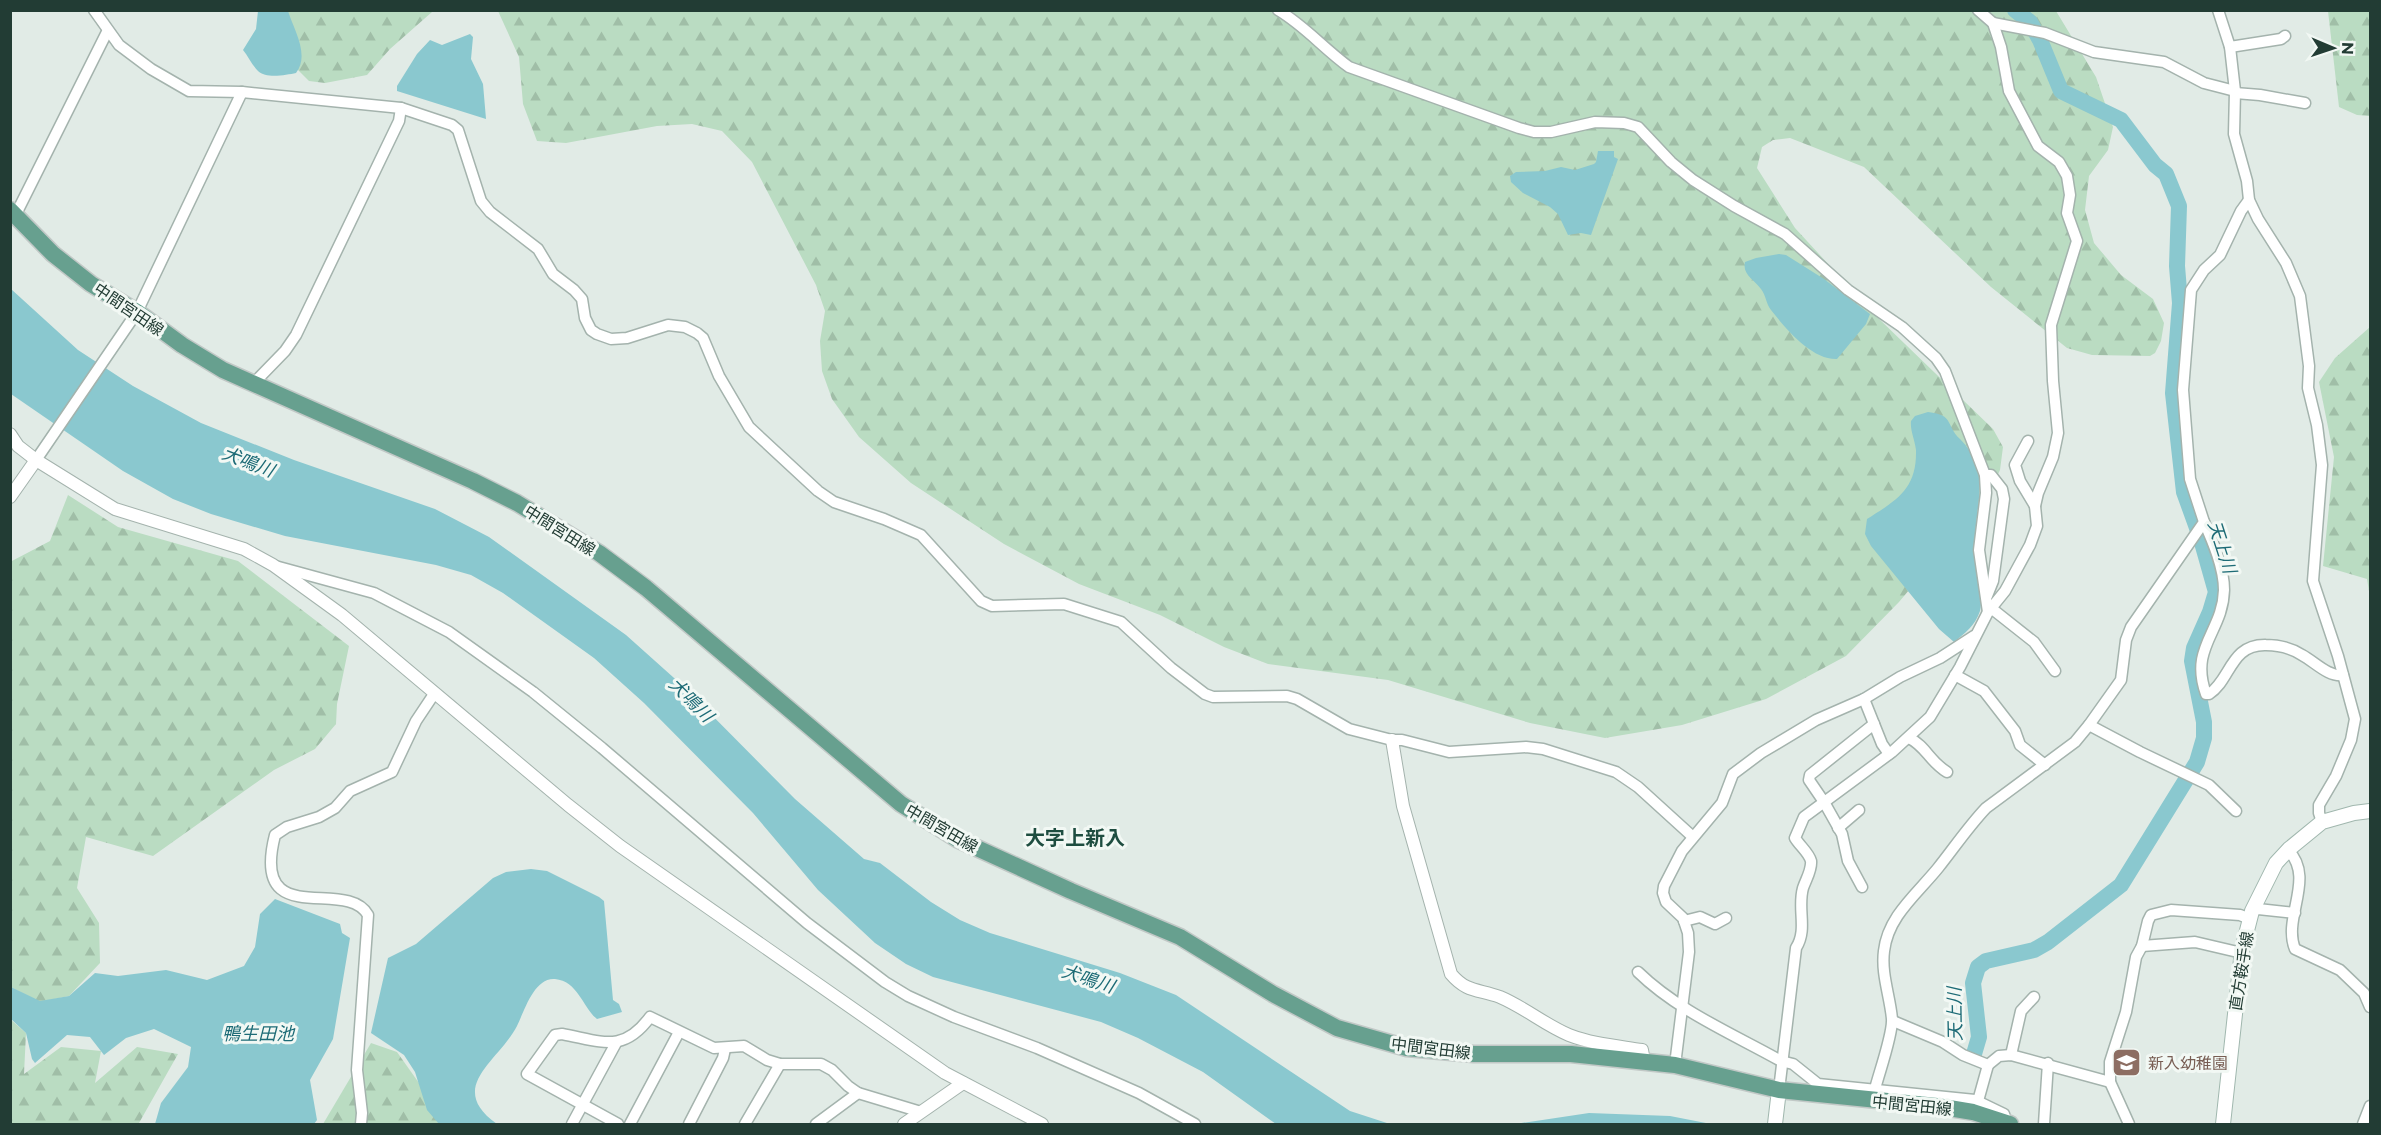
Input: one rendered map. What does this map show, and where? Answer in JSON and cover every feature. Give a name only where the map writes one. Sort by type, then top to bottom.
[{"type":"main road","name":"中間宮田線","points":[[13,213],[53,254],[91,284],[223,370],[252,385],[473,481],[544,519],[599,553],[646,588],[901,804],[957,840],[1180,937],[1273,994],[1337,1028],[1407,1048],[1473,1054],[1545,1052],[1675,1065],[1778,1097],[1937,1106],[1972,1112],[2009,1124]]},
{"type":"main road","name":"直方鞍手線","points":[[2223,1125],[2242,952],[2251,915],[2276,863],[2288,850],[2322,822],[2370,811]]},
{"type":"main road","points":[[1775,1125],[1778,1097]]},
{"type":"street","points":[[94,10],[107,32],[119,45],[151,69],[189,91],[242,93],[401,108],[452,125],[458,130],[482,201],[490,212],[538,249],[553,274],[582,299],[585,318],[591,330],[611,339],[627,338],[668,325],[685,327],[697,333],[703,338],[719,376],[749,427],[818,491],[834,502],[884,519],[921,535],[981,601],[992,606],[1064,604],[1105,615],[1121,622],[1171,668],[1205,694],[1213,697],[1287,696],[1297,699],[1349,729],[1392,740],[1402,740],[1449,752],[1526,747],[1543,749],[1616,772],[1638,787],[1693,837]]},
{"type":"street","points":[[1278,10],[1300,23],[1333,56],[1348,67],[1519,128],[1534,132],[1551,132],[1595,122],[1624,123],[1638,128],[1671,162],[1693,180],[1785,234],[1848,290],[1885,314],[1936,358],[1945,371],[1985,475],[1986,493],[1979,550],[1989,610],[2034,642],[2055,671]]},
{"type":"street","points":[[1778,1097],[1796,948],[1803,937],[1801,904],[1803,889],[1811,867],[1810,858],[1795,838],[1804,817],[1889,754],[1930,717],[1989,610],[2005,591],[2030,545],[2037,526],[2035,506],[2038,493],[2053,457],[2058,433],[2051,325],[2077,241],[2067,213],[2070,195],[2067,176],[2059,162],[2038,146],[2009,91],[2001,47],[1993,23],[1978,10]]},
{"type":"street","points":[[2218,10],[2230,48],[2235,92],[2234,134],[2247,181],[2249,200],[2258,219],[2286,263],[2300,296],[2309,366],[2308,388],[2317,425],[2322,465],[2313,581],[2355,719],[2336,777],[2319,805],[2322,822]]},
{"type":"street","points":[[1993,23],[2045,33],[2094,52],[2164,62],[2204,83],[2235,92],[2260,94],[2305,103]]},
{"type":"street","points":[[13,213],[107,32]]},
{"type":"street","points":[[2230,48],[2281,39],[2286,36]]},
{"type":"street","points":[[10,497],[135,314],[242,93]]},
{"type":"street","points":[[252,385],[285,351],[296,335],[399,121],[401,108]]},
{"type":"street","points":[[2249,200],[2241,211],[2220,255],[2197,278],[2191,290],[2182,390],[2190,479],[2218,563],[2224,589],[2217,621],[2202,653],[2201,678],[2206,694],[2215,691],[2233,661],[2247,650],[2259,645],[2287,648],[2331,673],[2343,675]]},
{"type":"street","points":[[10,434],[18,446],[36,460],[115,509],[244,549],[273,565],[342,615],[434,694],[620,846],[945,1073],[1042,1125]]},
{"type":"street","points":[[2028,441],[2015,465],[2020,481],[2035,506]]},
{"type":"street","points":[[1985,475],[1991,475],[1997,481],[2004,499],[1993,581],[1987,596]]},
{"type":"street","points":[[1875,1089],[1893,1022],[1883,968],[1884,948],[1893,922],[1974,821],[2012,787],[2075,742],[2089,725],[2121,680],[2126,640],[2131,627],[2204,522]]},
{"type":"street","points":[[273,565],[391,600],[449,632],[533,692],[602,748],[807,923],[885,982],[908,996],[954,1017],[1037,1048],[1139,1093],[1195,1125]]},
{"type":"street","points":[[1675,1065],[1689,952],[1688,933],[1684,921],[1666,902],[1663,893],[1664,886],[1682,851],[1722,802],[1733,774],[1746,763],[1816,720],[1864,699],[1900,677],[1940,658],[1976,635]]},
{"type":"street","points":[[1955,675],[1984,691],[2015,731],[2020,745],[2044,765]]},
{"type":"street","points":[[361,1125],[357,1070],[368,915],[364,908],[354,902],[308,898],[281,889],[273,880],[270,867],[272,850],[275,835],[281,831],[319,817],[335,808],[350,791],[392,772],[416,721],[434,694]]},
{"type":"street","points":[[1864,699],[1882,744],[1889,754]]},
{"type":"street","points":[[1862,887],[1848,861],[1838,828],[1809,780],[1810,775],[1874,724]]},
{"type":"street","points":[[2089,725],[2209,785],[2236,811]]},
{"type":"street","points":[[1909,738],[1920,743],[1935,764],[1947,772]]},
{"type":"street","points":[[1392,740],[1402,806],[1451,974],[1460,984],[1475,991],[1499,997],[1570,1035],[1603,1045],[1642,1050],[1644,1061]]},
{"type":"street","points":[[1838,828],[1859,810]]},
{"type":"street","points":[[2288,850],[2293,855],[2300,883],[2291,937],[2295,949],[2340,970],[2364,993],[2370,1007]]},
{"type":"street","points":[[2129,1125],[2110,1082],[2110,1062],[2126,1012],[2136,957],[2142,946],[2151,915],[2164,911],[2251,915],[2258,909],[2295,913]]},
{"type":"street","points":[[1684,921],[1704,918],[1715,924],[1726,918]]},
{"type":"street","points":[[2142,946],[2195,942],[2242,952]]},
{"type":"street","points":[[1638,972],[1650,984],[1682,1005],[1732,1035],[1781,1061],[1793,1064],[1818,1084],[1978,1101],[2004,1114],[2009,1124]]},
{"type":"street","points":[[2011,1055],[2021,1011],[2034,997]]},
{"type":"street","points":[[618,1125],[527,1074],[555,1035],[562,1034],[616,1043],[625,1041],[641,1030],[650,1017],[714,1048],[744,1046],[766,1060],[780,1064],[821,1064],[832,1070],[858,1094],[921,1112]]},
{"type":"street","points":[[1893,1022],[1943,1042],[1963,1055],[1988,1065]]},
{"type":"street","points":[[630,1125],[679,1032]]},
{"type":"street","points":[[572,1125],[616,1043]]},
{"type":"street","points":[[688,1125],[723,1058],[725,1049]]},
{"type":"street","points":[[1978,1101],[1988,1065],[1999,1056],[2011,1055],[2048,1063],[2110,1082]]},
{"type":"street","points":[[2044,1125],[2048,1063]]},
{"type":"street","points":[[745,1125],[780,1064]]},
{"type":"street","points":[[904,1125],[963,1083]]},
{"type":"street","points":[[816,1125],[858,1094]]},
{"type":"street","points":[[2363,1125],[2370,1106]]},
{"type":"green space","points":[[259,11],[436,11],[390,49],[367,75],[325,83],[309,81],[290,62]]},
{"type":"green space","points":[[498,11],[2056,11],[2096,77],[2113,127],[2108,150],[2089,176],[2085,210],[2094,243],[2121,275],[2153,299],[2164,323],[2161,341],[2155,353],[2150,356],[2092,355],[2067,348],[1991,287],[1864,167],[1790,138],[1773,140],[1762,147],[1757,168],[1795,228],[1876,316],[1993,429],[2003,447],[2000,470],[1988,496],[1899,602],[1846,656],[1766,699],[1682,725],[1605,738],[1530,723],[1388,680],[1268,664],[1224,647],[1160,615],[1079,584],[1004,544],[911,483],[859,437],[832,399],[822,371],[820,341],[825,311],[816,285],[752,162],[722,131],[692,124],[657,126],[566,143],[537,141],[523,104],[519,57]]},
{"type":"green space","points":[[2328,11],[2370,11],[2370,116],[2357,115],[2339,107]]},
{"type":"green space","points":[[2370,327],[2370,597],[2367,579],[2323,566],[2334,457],[2319,382],[2335,358]]},
{"type":"green space","points":[[68,495],[118,527],[238,561],[349,646],[337,704],[336,724],[315,749],[274,770],[153,856],[86,837],[77,888],[99,923],[100,963],[69,996],[40,1002],[11,987],[10,562],[50,541]]},
{"type":"green space","points":[[10,1019],[26,1033],[24,1074],[61,1047],[101,1051],[95,1083],[137,1047],[178,1054],[139,1123],[141,1124],[11,1124]]},
{"type":"green space","points":[[371,1043],[397,1052],[448,1124],[323,1124]]},
{"type":"water","points":[[258,11],[288,11],[301,50],[302,58],[296,73],[266,75],[256,69],[243,50],[256,29]]},
{"type":"water","points":[[470,34],[473,37],[471,59],[483,84],[486,119],[397,91],[397,86],[417,54],[430,40],[442,45]]},
{"type":"water","points":[[1598,151],[1614,151],[1614,157],[1618,159],[1591,235],[1581,233],[1568,235],[1558,214],[1550,207],[1523,193],[1511,182],[1510,176],[1516,172],[1545,171],[1561,167],[1575,170],[1594,164]]},
{"type":"water","points":[[1779,254],[1786,255],[1824,279],[1870,314],[1866,324],[1837,359],[1818,354],[1800,342],[1771,310],[1763,291],[1747,274],[1745,262]]},
{"type":"water","name":"犬鳴川","points":[[11,289],[78,350],[133,386],[201,423],[294,460],[435,509],[489,537],[626,635],[683,686],[795,799],[864,859],[880,863],[931,902],[960,920],[990,933],[1120,973],[1176,995],[1350,1111],[1390,1124],[1276,1124],[1203,1072],[1138,1038],[1101,1022],[933,977],[906,964],[875,943],[818,890],[753,813],[644,703],[594,658],[503,593],[471,575],[436,565],[285,536],[211,514],[173,499],[123,471],[11,394]]},
{"type":"water","points":[[1928,412],[1937,413],[1946,418],[1955,434],[1970,451],[1979,476],[1975,543],[1981,596],[1980,611],[1972,625],[1954,642],[1939,629],[1871,546],[1865,534],[1867,519],[1896,499],[1909,484],[1913,475],[1916,450],[1911,421],[1915,416]]},
{"type":"water","points":[[531,869],[547,871],[604,901],[613,1000],[619,1004],[622,1012],[597,1019],[575,990],[563,981],[555,979],[541,984],[531,996],[509,1039],[481,1074],[476,1086],[476,1098],[482,1111],[497,1124],[439,1124],[427,1110],[415,1072],[404,1055],[371,1033],[388,958],[416,944],[493,878],[506,872]]},
{"type":"water","name":"鴨生田池","points":[[275,899],[340,924],[342,933],[350,938],[333,1039],[310,1080],[317,1120],[314,1124],[155,1124],[161,1103],[188,1067],[191,1047],[154,1029],[126,1038],[104,1055],[90,1037],[67,1035],[35,1063],[32,1059],[26,1033],[11,1019],[11,987],[40,1001],[69,996],[95,973],[118,976],[166,970],[207,980],[244,966],[255,947],[260,914]]},
{"type":"water","points":[[1589,1113],[1670,1116],[1711,1124],[1515,1124]]},
{"type":"waterway","name":"天上川","points":[[1974,1054],[1979,1037],[1973,983],[1978,967],[1986,961],[2034,950],[2048,942],[2121,885],[2197,762],[2204,738],[2204,722],[2192,661],[2194,648],[2216,592],[2201,539],[2184,492],[2173,393],[2180,303],[2177,266],[2179,206],[2166,174],[2155,165],[2121,120],[2061,91],[2030,22],[2015,10]]},
{"type":"place","name":"新入幼稚園","points":[[2127,1063]]},
{"type":"district","name":"大字上新入","points":[[1075,838]]}]
